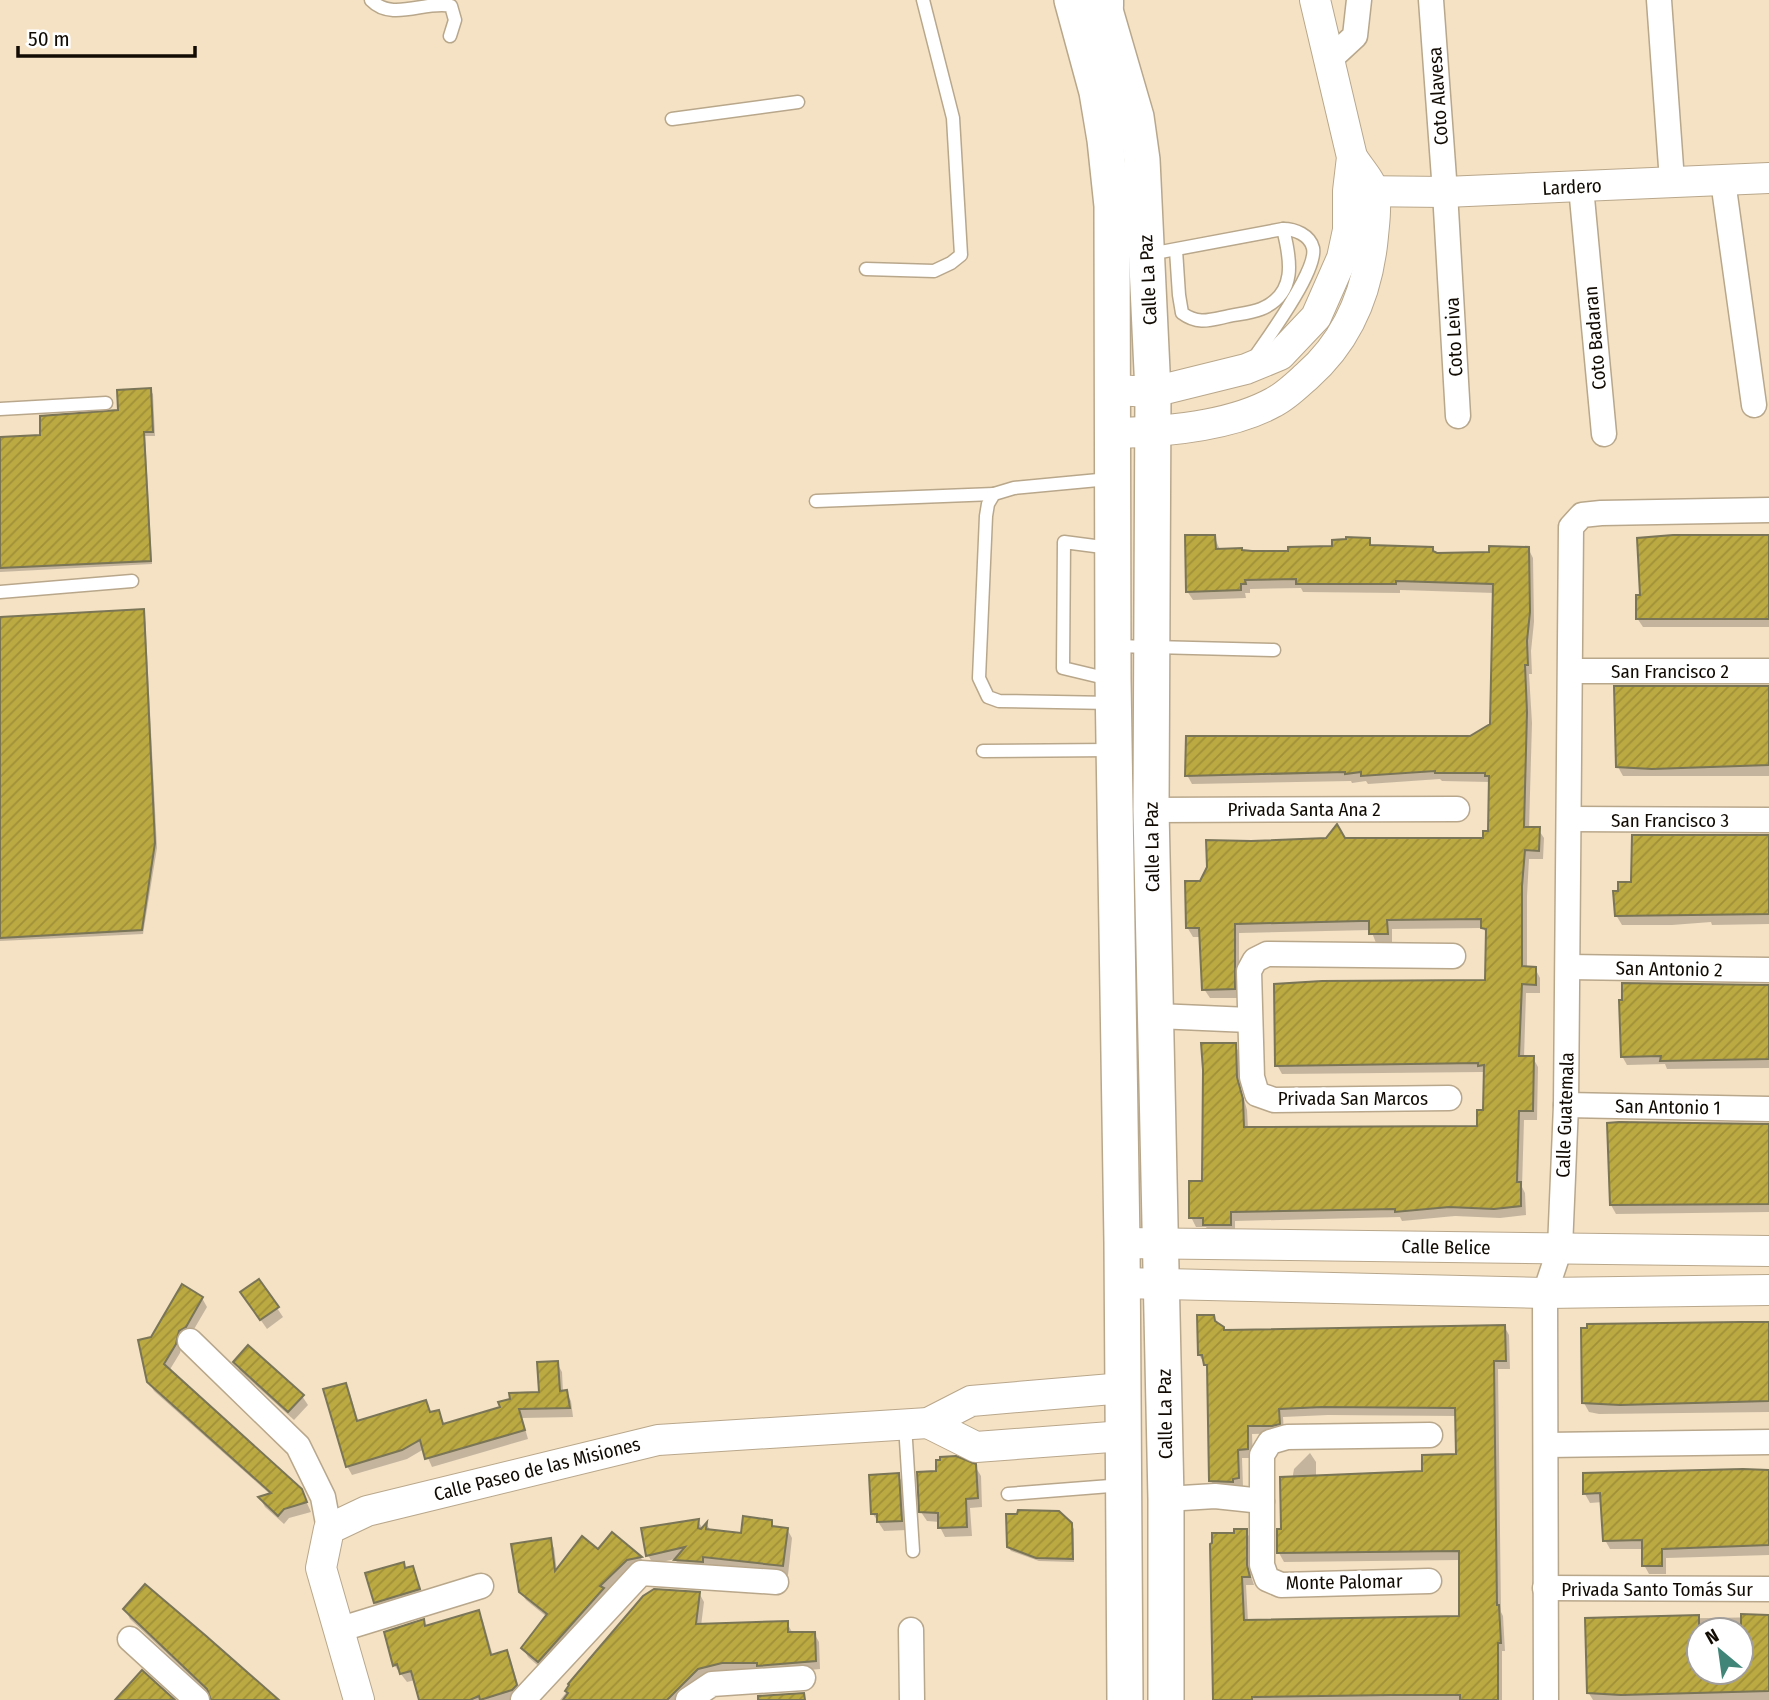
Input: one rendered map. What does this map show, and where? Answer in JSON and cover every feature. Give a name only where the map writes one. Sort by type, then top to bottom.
[{"type":"main road","name":"Calle La Paz","points":[[1095,2],[1136,117],[1161,252],[1151,432],[1151,810],[1163,1284],[1166,1700]]},
{"type":"main road","name":"Calle La Paz","points":[[1095,2],[1097,92],[1112,206],[1113,676],[1124,1388],[1125,1700]]},
{"type":"street","points":[[1113,433],[1151,432],[1227,419],[1275,402],[1326,359],[1341,338],[1357,307],[1367,279],[1371,255],[1361,191],[1315,0]]},
{"type":"street","points":[[1329,60],[1356,36],[1359,0]]},
{"type":"street","name":"Coto Alavesa","points":[[1431,0],[1449,258]]},
{"type":"street","points":[[1659,0],[1672,181]]},
{"type":"street","name":"Lardero","points":[[1361,191],[1446,192],[1769,178]]},
{"type":"street","points":[[1723,181],[1754,405]]},
{"type":"street","name":"Coto Badaran","points":[[1581,187],[1604,435]]},
{"type":"street","points":[[1113,390],[1153,392],[1246,369],[1280,355],[1315,317],[1330,288],[1342,258],[1361,191]]},
{"type":"street","name":"Coto Leiva","points":[[1449,258],[1458,416]]},
{"type":"street","points":[[1280,355],[1298,385]]},
{"type":"street","name":"Calle Guatemala","points":[[1546,1700],[1545,1293],[1560,1248],[1566,1104],[1572,527],[1582,515],[1601,513],[1769,510]]},
{"type":"street","name":"San Francisco 2","points":[[1571,671],[1769,671]]},
{"type":"street","name":"Privada Santa Ana 2","points":[[1151,810],[1457,808]]},
{"type":"street","name":"San Francisco 3","points":[[1570,819],[1769,820]]},
{"type":"street","name":"Privada San Marcos","points":[[1449,1098],[1274,1100],[1257,1094],[1252,1077],[1249,971],[1255,960],[1267,954],[1453,956]]},
{"type":"street","name":"San Antonio 2","points":[[1569,967],[1769,970]]},
{"type":"street","points":[[1157,1016],[1249,1020]]},
{"type":"street","name":"San Antonio 1","points":[[1566,1104],[1769,1109]]},
{"type":"street","name":"Calle Belice","points":[[1122,1242],[1769,1251]]},
{"type":"street","points":[[1122,1283],[1545,1293],[1769,1290]]},
{"type":"street","points":[[190,1341],[298,1446],[323,1497],[329,1529],[321,1568],[359,1700]]},
{"type":"street","name":"Calle Paseo de las Misiones","points":[[329,1529],[367,1511],[658,1440],[916,1424],[971,1401],[1124,1388]]},
{"type":"street","name":"Calle Paseo de las Misiones","points":[[916,1424],[976,1447],[1124,1436]]},
{"type":"street","name":"Monte Palomar","points":[[1429,1581],[1281,1585],[1267,1579],[1262,1565],[1262,1455],[1270,1442],[1287,1437],[1430,1435]]},
{"type":"street","points":[[1546,1445],[1769,1441]]},
{"type":"street","points":[[1166,1499],[1215,1496],[1262,1501]]},
{"type":"street","points":[[523,1700],[641,1573],[776,1582]]},
{"type":"street","points":[[338,1630],[481,1586]]},
{"type":"street","name":"Privada Santo Tomás Sur","points":[[1545,1588],[1769,1589]]},
{"type":"street","points":[[911,1630],[912,1700]]},
{"type":"street","points":[[130,1639],[197,1700]]},
{"type":"street","points":[[688,1700],[712,1684],[803,1678]]},
{"type":"lane","points":[[372,0],[377,6],[394,10],[432,5],[451,6],[455,20],[450,36]]},
{"type":"lane","points":[[866,268],[934,271],[961,255],[953,118],[923,0]]},
{"type":"lane","points":[[672,119],[799,102]]},
{"type":"lane","points":[[1246,369],[1285,311],[1310,267],[1313,249],[1308,239],[1296,229],[1283,229],[1161,252],[1179,295],[1182,313],[1193,321],[1204,322],[1260,309],[1281,295],[1291,270],[1283,229]]},
{"type":"lane","points":[[0,409],[106,403]]},
{"type":"lane","points":[[816,501],[994,494],[1014,488],[1113,479]]},
{"type":"lane","points":[[994,494],[988,504],[986,516],[979,678],[988,697],[999,701],[1113,676],[1152,646],[1274,650]]},
{"type":"lane","points":[[1113,676],[1063,668],[1064,542],[1114,548]]},
{"type":"lane","points":[[0,592],[132,581]]},
{"type":"lane","points":[[983,751],[1116,750]]},
{"type":"lane","points":[[913,1551],[916,1424]]},
{"type":"lane","points":[[1008,1494],[1124,1485]]},
{"type":"building","points":[[151,388],[153,432],[144,432],[151,561],[0,568],[0,437],[40,435],[40,416],[118,410],[117,390]]},
{"type":"building","points":[[1185,535],[1215,535],[1216,549],[1242,548],[1252,551],[1288,551],[1288,547],[1332,546],[1332,540],[1346,537],[1370,538],[1370,545],[1433,547],[1433,551],[1437,553],[1489,552],[1489,546],[1529,547],[1530,612],[1528,665],[1525,665],[1527,712],[1524,827],[1540,827],[1539,851],[1525,850],[1522,886],[1522,966],[1536,967],[1536,985],[1522,984],[1519,1056],[1534,1056],[1533,1111],[1519,1111],[1517,1182],[1521,1182],[1521,1206],[1494,1209],[1449,1207],[1395,1212],[1395,1209],[1231,1212],[1231,1225],[1203,1225],[1203,1218],[1189,1218],[1189,1181],[1202,1181],[1201,1043],[1236,1043],[1237,1077],[1243,1099],[1244,1127],[1477,1126],[1477,1110],[1483,1110],[1484,1065],[1478,1066],[1478,1063],[1275,1066],[1274,984],[1485,980],[1486,929],[1481,928],[1481,919],[1387,920],[1388,934],[1369,934],[1369,921],[1235,924],[1235,989],[1202,990],[1199,928],[1186,928],[1185,881],[1200,881],[1207,867],[1206,840],[1326,838],[1337,824],[1345,838],[1483,838],[1483,831],[1488,831],[1489,776],[1485,776],[1485,773],[1435,771],[1361,776],[1361,772],[1345,772],[1185,776],[1186,736],[1470,736],[1490,724],[1493,584],[1396,581],[1396,584],[1296,584],[1296,579],[1245,580],[1246,584],[1241,584],[1241,590],[1186,592]]},
{"type":"building","points":[[1673,535],[1769,535],[1769,619],[1636,619],[1636,595],[1640,595],[1637,538]]},
{"type":"building","points":[[144,609],[155,843],[142,930],[0,938],[0,617]]},
{"type":"building","points":[[1614,686],[1769,686],[1769,765],[1652,769],[1616,767]]},
{"type":"building","points":[[1632,835],[1769,835],[1769,914],[1615,916],[1613,891],[1618,891],[1618,882],[1631,882]]},
{"type":"building","points":[[1622,983],[1769,985],[1769,1059],[1660,1061],[1661,1056],[1621,1057],[1619,1000],[1622,1000]]},
{"type":"building","points":[[1607,1123],[1769,1124],[1769,1204],[1610,1205]]},
{"type":"building","points":[[259,1279],[279,1307],[260,1320],[240,1292]]},
{"type":"building","points":[[182,1284],[203,1297],[186,1327],[179,1331],[176,1344],[164,1364],[302,1489],[307,1502],[284,1509],[278,1516],[258,1497],[271,1493],[147,1382],[138,1340],[151,1337]]},
{"type":"building","points":[[1197,1315],[1214,1315],[1215,1321],[1224,1327],[1224,1330],[1505,1325],[1506,1361],[1494,1361],[1497,1605],[1501,1643],[1498,1643],[1498,1700],[1460,1700],[1460,1695],[1390,1695],[1213,1700],[1212,1533],[1234,1533],[1234,1529],[1247,1529],[1247,1565],[1250,1577],[1242,1577],[1244,1620],[1459,1616],[1459,1551],[1277,1553],[1277,1529],[1281,1529],[1280,1477],[1422,1471],[1422,1455],[1456,1454],[1455,1408],[1279,1409],[1280,1424],[1248,1426],[1248,1449],[1238,1450],[1239,1478],[1233,1479],[1233,1482],[1209,1481],[1207,1365],[1204,1365],[1202,1355],[1198,1355]]},
{"type":"building","points":[[1769,1322],[1769,1401],[1620,1405],[1582,1403],[1581,1328],[1587,1328],[1587,1324]]},
{"type":"building","points":[[248,1345],[304,1395],[288,1412],[233,1362]]},
{"type":"building","points":[[558,1361],[560,1391],[567,1390],[570,1408],[519,1409],[525,1430],[425,1459],[420,1440],[402,1450],[346,1467],[323,1389],[346,1383],[357,1421],[426,1400],[430,1412],[439,1410],[443,1424],[500,1407],[498,1402],[510,1399],[509,1393],[539,1392],[537,1362]]},
{"type":"building","points":[[956,1456],[976,1464],[978,1498],[966,1499],[967,1527],[938,1528],[938,1513],[919,1512],[917,1472],[936,1471],[936,1460],[940,1460],[940,1457]]},
{"type":"building","points":[[1769,1470],[1769,1545],[1662,1549],[1662,1566],[1642,1566],[1642,1540],[1603,1541],[1600,1493],[1583,1494],[1583,1473]]},
{"type":"building","points":[[899,1473],[902,1521],[877,1522],[877,1514],[871,1514],[869,1475]]},
{"type":"building","points":[[1018,1510],[1059,1511],[1072,1523],[1073,1559],[1036,1558],[1007,1547],[1006,1514],[1017,1514]]},
{"type":"building","points":[[743,1516],[772,1520],[772,1526],[788,1528],[783,1566],[703,1557],[703,1562],[674,1560],[685,1547],[646,1556],[641,1528],[699,1519],[698,1528],[701,1529],[707,1522],[706,1529],[741,1533]]},
{"type":"building","points":[[612,1532],[642,1557],[627,1560],[600,1586],[604,1588],[538,1662],[521,1648],[547,1614],[519,1592],[511,1544],[551,1538],[555,1571],[582,1536],[598,1549]]},
{"type":"building","points":[[404,1562],[405,1568],[413,1566],[420,1589],[374,1603],[365,1573]]},
{"type":"building","points":[[145,1584],[279,1700],[211,1700],[207,1689],[123,1609]]},
{"type":"building","points":[[654,1589],[700,1592],[696,1624],[788,1621],[788,1632],[815,1632],[816,1661],[757,1666],[757,1663],[722,1663],[698,1669],[667,1700],[563,1700],[568,1693],[565,1691],[568,1684],[643,1596]]},
{"type":"building","points":[[479,1610],[491,1655],[507,1650],[517,1685],[512,1690],[480,1700],[479,1696],[470,1700],[419,1700],[411,1671],[400,1674],[397,1664],[393,1666],[384,1632],[424,1619],[425,1626]]},
{"type":"building","points":[[1699,1615],[1685,1616],[1685,1686],[1755,1686],[1755,1616],[1741,1616],[1769,1615],[1769,1691],[1621,1695],[1587,1693],[1585,1618]]},
{"type":"building","points":[[142,1670],[175,1700],[115,1700]]},
{"type":"building","points":[[804,1693],[805,1700],[758,1700],[758,1696]]}]
